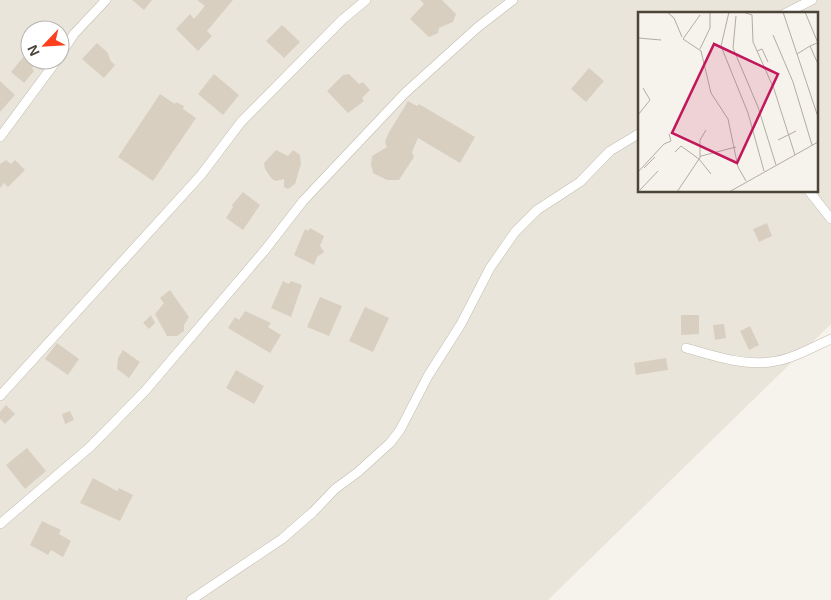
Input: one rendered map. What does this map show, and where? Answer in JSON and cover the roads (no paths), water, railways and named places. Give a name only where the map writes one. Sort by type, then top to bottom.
[{"type":"street","points":[[70,40],[106,0]]},
{"type":"street","points":[[0,396],[201,175],[241,122],[342,20],[366,0]]},
{"type":"street","points":[[0,524],[90,447],[145,391],[265,250],[303,201],[405,93],[478,27],[513,0]]},
{"type":"street","points":[[788,12],[812,0]]},
{"type":"street","points":[[0,137],[49,70]]},
{"type":"street","points":[[192,600],[282,539],[390,443],[400,430],[428,376],[461,324],[490,268],[515,232],[537,210],[580,182],[610,151],[638,134]]},
{"type":"street","points":[[810,192],[831,219]]},
{"type":"street","points":[[686,348],[741,361],[769,362],[800,353],[831,339]]}]
